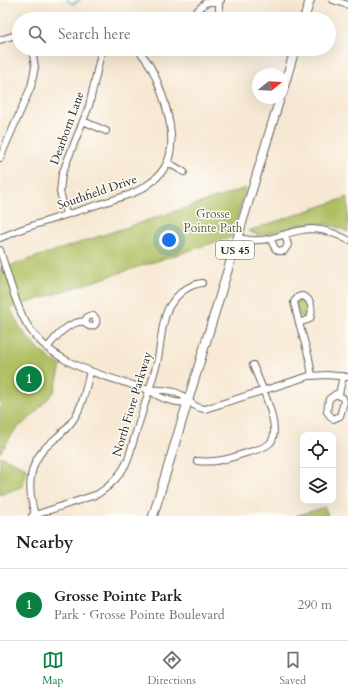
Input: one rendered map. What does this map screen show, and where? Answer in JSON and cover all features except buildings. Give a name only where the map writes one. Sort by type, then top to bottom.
[{"type":"main road","points":[[306,12],[310,0]]},
{"type":"main road","points":[[288,73],[293,56]]},
{"type":"main road","name":"US 45","points":[[153,516],[278,104]]},
{"type":"street","points":[[197,12],[202,5],[208,2],[220,0],[219,12]]},
{"type":"street","points":[[333,0],[348,5]]},
{"type":"street","points":[[0,40],[12,36]]},
{"type":"street","points":[[0,158],[31,87],[35,67],[33,56]]},
{"type":"street","name":"Dearborn Lane","points":[[66,214],[60,192],[62,174],[89,106],[100,56]]},
{"type":"street","name":"Southfield Drive","points":[[0,238],[144,188],[160,173],[167,162],[172,141],[171,122],[152,67],[143,56]]},
{"type":"street","points":[[83,121],[106,131]]},
{"type":"street","points":[[167,162],[184,172]]},
{"type":"street","points":[[238,238],[256,241],[271,240],[304,230],[320,230],[333,232],[348,240]]},
{"type":"street","points":[[271,240],[275,249],[279,252],[284,251],[288,245],[286,235]]},
{"type":"street","points":[[0,250],[23,318],[32,332],[47,348],[69,363],[149,390],[155,395],[180,403],[188,402],[201,409],[210,408],[263,390],[312,376],[345,377],[339,394]]},
{"type":"street","name":"North Fiore Parkway","points":[[33,516],[91,497],[107,488],[120,474],[128,460],[149,390],[169,308],[184,289],[195,284],[202,283]]},
{"type":"street","points":[[47,348],[66,328],[77,322],[85,321]]},
{"type":"street","points":[[299,323],[309,358],[312,376]]},
{"type":"street","points":[[197,461],[218,462],[266,446],[270,443],[275,430],[263,390],[253,365]]},
{"type":"street","points":[[33,516],[29,486],[35,462],[44,449],[73,421],[86,390],[90,371]]},
{"type":"green space","name":"Grosse Pointe Path","points":[[246,188],[231,237],[11,308],[19,326],[31,341],[45,355],[61,366],[54,392],[31,417],[15,430],[0,453],[0,269]]},
{"type":"green space","points":[[348,197],[348,232],[334,226],[312,223],[258,235],[248,231]]},
{"type":"green space","points":[[303,298],[307,302],[309,314],[305,319],[300,317],[297,307],[298,299]]},
{"type":"green space","points":[[0,456],[26,468],[23,486],[0,495]]},
{"type":"green space","points":[[325,507],[328,516],[296,516]]},
{"type":"waterway","points":[[67,0],[73,4],[80,0]]},
{"type":"place","name":"Grosse Pointe Park","points":[[29,379]]}]
